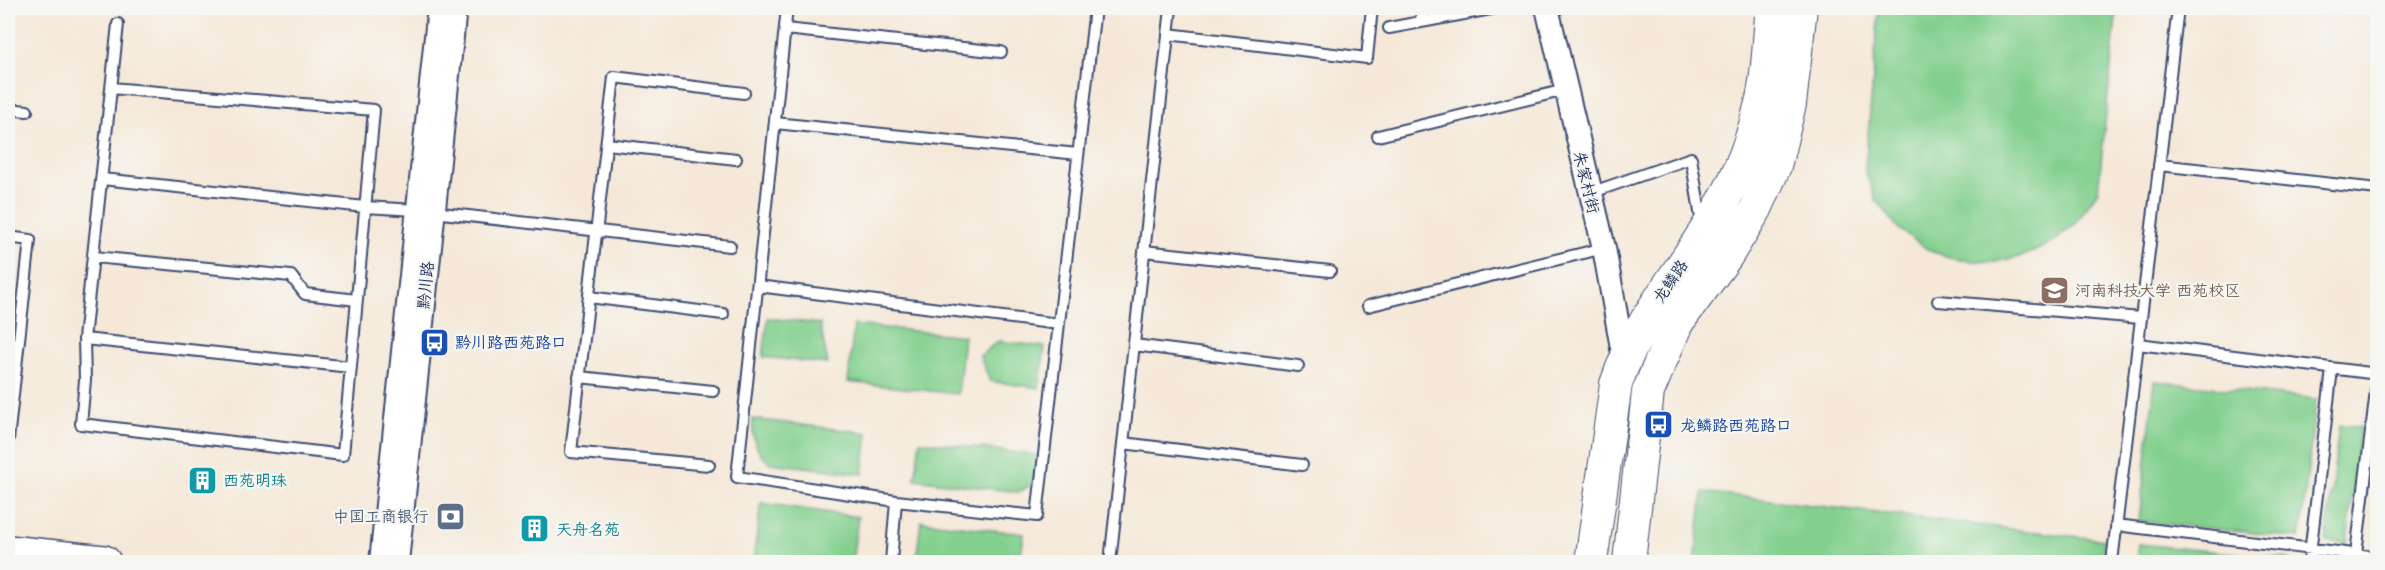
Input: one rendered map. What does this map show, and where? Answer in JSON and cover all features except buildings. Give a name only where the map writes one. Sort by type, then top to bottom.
[{"type":"main road","name":"龙鳞路","points":[[1591,562],[1616,384],[1624,358],[1652,308],[1724,200],[1741,166],[1762,101],[1772,8]]},
{"type":"main road","name":"龙鳞路","points":[[1629,562],[1648,392],[1677,323],[1725,257],[1755,209],[1775,166],[1790,104],[1801,8]]},
{"type":"main road","points":[[8,552],[104,562]]},
{"type":"street","name":"黔川路","points":[[397,562],[439,8]]},
{"type":"street","name":"黔川路","points":[[381,562],[425,211],[455,8]]},
{"type":"street","name":"朱家村街","points":[[1546,8],[1604,248],[1624,358]]},
{"type":"lane","points":[[787,8],[737,477],[896,501],[1037,516],[1095,8]]},
{"type":"lane","points":[[1110,562],[1171,8]]},
{"type":"lane","points":[[1168,34],[1367,57],[1372,8]]},
{"type":"lane","points":[[1421,22],[1422,8]]},
{"type":"lane","points":[[1389,28],[1496,8]]},
{"type":"lane","points":[[2112,562],[2178,8]]},
{"type":"lane","points":[[111,88],[374,110],[343,455],[81,424],[85,380],[84,339],[94,257],[111,88],[118,24]]},
{"type":"lane","points":[[785,29],[1001,52]]},
{"type":"lane","points":[[709,465],[571,453],[614,77],[744,93]]},
{"type":"lane","points":[[1378,136],[1565,90]]},
{"type":"lane","points":[[8,109],[27,111]]},
{"type":"lane","points":[[775,123],[1078,154]]},
{"type":"lane","points":[[607,144],[736,159]]},
{"type":"lane","points":[[1590,193],[1691,158],[1703,233]]},
{"type":"lane","points":[[2159,165],[2378,189]]},
{"type":"lane","points":[[102,179],[365,207],[425,211],[730,246]]},
{"type":"lane","points":[[8,237],[30,240],[9,406],[8,440]]},
{"type":"lane","points":[[1368,306],[1604,248]]},
{"type":"lane","points":[[1144,251],[1330,270]]},
{"type":"lane","points":[[94,257],[291,276],[305,294],[357,300]]},
{"type":"lane","points":[[758,286],[1059,324]]},
{"type":"lane","points":[[589,297],[723,314]]},
{"type":"lane","points":[[1938,300],[2141,318]]},
{"type":"lane","points":[[84,339],[351,367]]},
{"type":"lane","points":[[2138,344],[2378,375],[2356,558]]},
{"type":"lane","points":[[1134,345],[1298,366]]},
{"type":"lane","points":[[2309,562],[2332,369]]},
{"type":"lane","points":[[579,377],[713,391]]},
{"type":"lane","points":[[1124,443],[1302,465]]},
{"type":"lane","points":[[891,562],[896,501]]},
{"type":"lane","points":[[2116,525],[2310,549],[2356,558],[2378,557]]},
{"type":"green space","points":[[1879,8],[2117,8],[2098,191],[2076,223],[2053,242],[2024,256],[1995,262],[1960,260],[1930,251],[1899,229],[1876,200],[1865,170]]},
{"type":"green space","points":[[768,318],[820,324],[828,364],[763,357]]},
{"type":"green space","points":[[854,325],[964,336],[958,394],[848,382]]},
{"type":"green space","points":[[998,341],[1045,347],[1039,388],[990,381],[980,356]]},
{"type":"green space","points":[[2155,381],[2316,399],[2300,538],[2139,521]]},
{"type":"green space","points":[[753,419],[868,433],[863,474],[770,463],[761,454],[756,443]]},
{"type":"green space","points":[[2339,425],[2360,427],[2347,543],[2326,541]]},
{"type":"green space","points":[[920,441],[1037,455],[1039,473],[1030,486],[1018,492],[915,479]]},
{"type":"green space","points":[[1703,492],[2104,540],[2101,562],[1695,562]]},
{"type":"green space","points":[[761,503],[858,517],[852,562],[753,562]]},
{"type":"green space","points":[[921,521],[1024,534],[1020,562],[916,562]]},
{"type":"green space","points":[[2138,544],[2290,559],[2289,562],[2136,562]]},
{"type":"place","name":"河南科技大学 西苑校区","points":[[2054,290]]},
{"type":"place","name":"黔川路西苑路口","points":[[434,342]]},
{"type":"place","name":"龙鳞路西苑路口","points":[[1659,425]]},
{"type":"place","name":"西苑明珠","points":[[202,480]]},
{"type":"place","name":"中国工商银行","points":[[450,516]]},
{"type":"place","name":"天舟名苑","points":[[535,529]]}]
